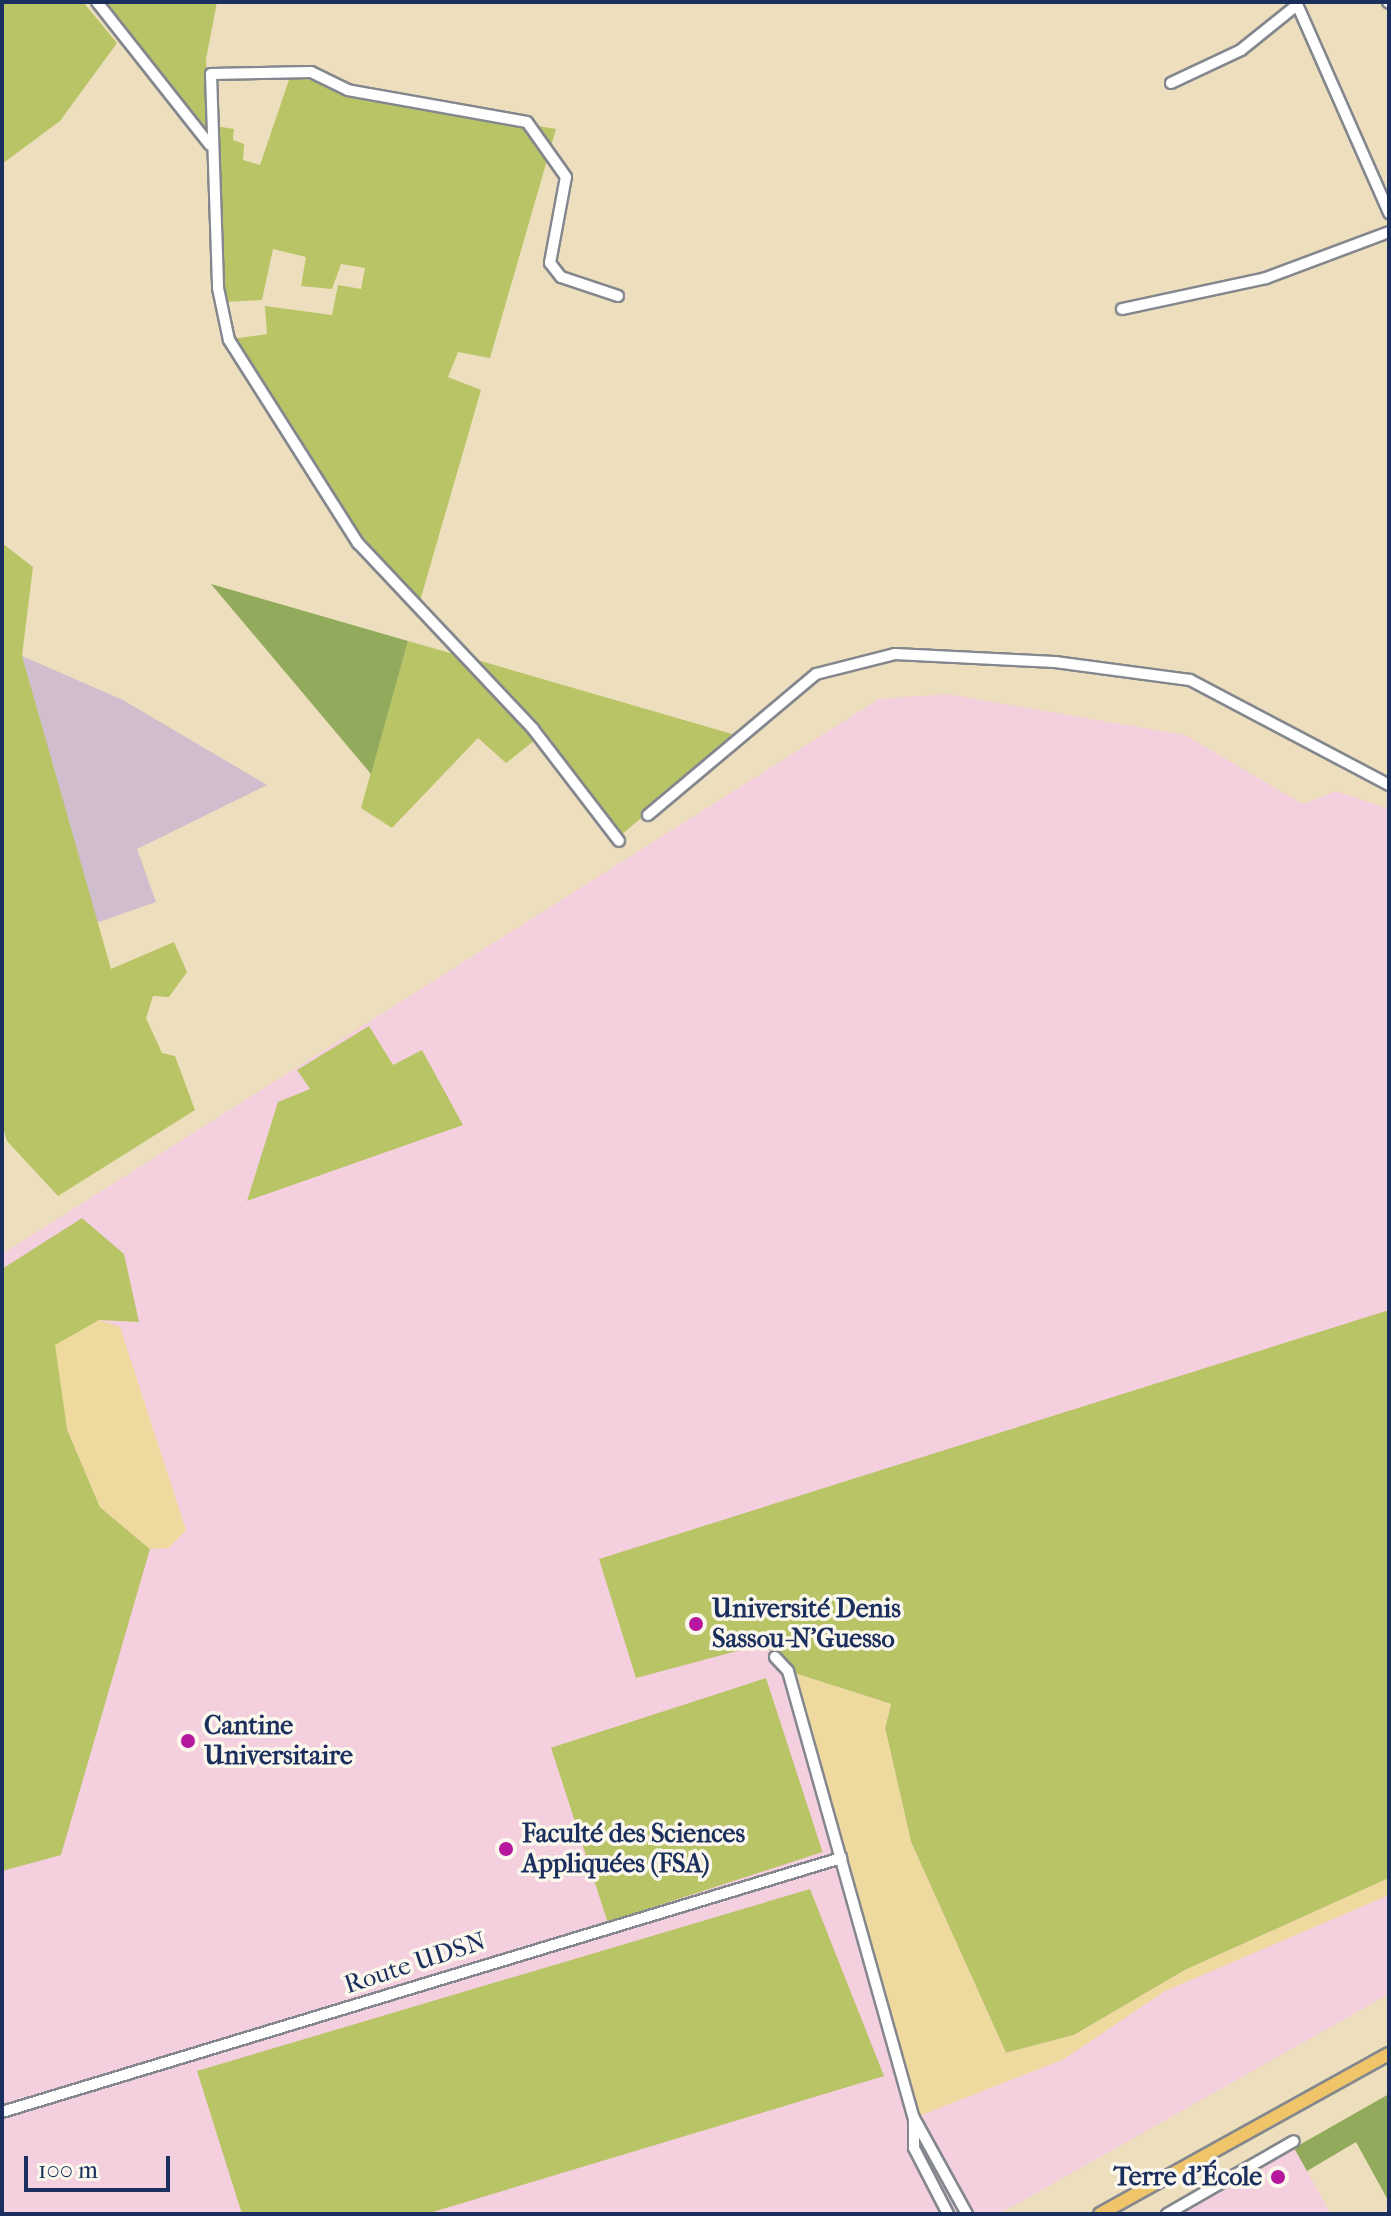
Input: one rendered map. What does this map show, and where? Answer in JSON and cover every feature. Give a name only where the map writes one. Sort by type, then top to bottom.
[{"type":"main road","points":[[1100,2214],[1389,2054]]},
{"type":"street","points":[[97,2],[210,145]]},
{"type":"street","points":[[1171,83],[1241,50],[1297,3],[1389,213]]},
{"type":"street","points":[[618,296],[561,277],[550,263],[566,177],[527,122],[348,90],[311,72],[211,74],[210,145],[224,326],[284,435],[358,543],[533,729],[619,841]]},
{"type":"street","points":[[1122,309],[1266,278],[1389,232]]},
{"type":"street","points":[[648,815],[816,674],[895,654],[1055,662],[1190,680],[1389,785]]},
{"type":"street","points":[[775,1657],[788,1671],[914,2118],[967,2214]]},
{"type":"street","name":"Route UDSN","points":[[2,2112],[841,1858]]},
{"type":"street","points":[[914,2118],[914,2148],[948,2214]]},
{"type":"street","points":[[1167,2214],[1294,2141]]},
{"type":"shaded area","points":[[22,656],[123,700],[267,785],[137,849],[156,902],[96,923]]},
{"type":"shaded area","name":"Université Denis Sassou-N'Guesso","points":[[947,694],[1185,735],[1303,804],[1336,791],[1389,809],[1389,1994],[999,2214],[2,2214],[2,1254],[879,699]]},
{"type":"shaded area","name":"Terre d’École","points":[[1294,2148],[1331,2214],[1181,2214]]},
{"type":"green space","points":[[2,2],[83,2],[117,43],[60,121],[2,164]]},
{"type":"green space","points":[[99,2],[217,2],[206,59],[210,144]]},
{"type":"green space","points":[[291,74],[369,98],[556,129],[490,358],[458,352],[448,377],[481,390],[420,601],[340,511],[233,339],[267,334],[265,306],[332,315],[338,285],[361,289],[365,268],[341,264],[332,289],[301,286],[306,257],[273,249],[262,300],[225,302],[215,126],[234,129],[233,140],[244,144],[243,160],[260,165]]},
{"type":"green space","points":[[2,543],[33,567],[22,656],[111,969],[174,942],[187,972],[169,997],[153,996],[146,1018],[162,1053],[175,1056],[195,1110],[58,1196],[7,1141],[2,1124]]},
{"type":"green space","points":[[211,584],[408,641],[371,774]]},
{"type":"green space","points":[[408,641],[464,657],[535,740],[506,763],[478,738],[392,828],[361,808]]},
{"type":"green space","points":[[477,660],[739,736],[621,835]]},
{"type":"green space","points":[[369,1026],[393,1065],[422,1050],[463,1125],[247,1201],[278,1102],[310,1089],[297,1070]]},
{"type":"green space","points":[[82,1218],[124,1254],[139,1322],[99,1320],[63,1370],[67,1429],[100,1507],[150,1549],[61,1855],[2,1871],[2,1269]]},
{"type":"green space","points":[[1389,1310],[1389,1878],[1185,1970],[1074,2035],[1006,2053],[911,1842],[885,1728],[891,1704],[797,1674],[779,1650],[748,1648],[636,1678],[599,1559]]},
{"type":"green space","points":[[766,1678],[823,1852],[608,1922],[551,1748]]},
{"type":"green space","points":[[810,1889],[884,2076],[426,2214],[242,2214],[197,2071]]},
{"type":"green space","points":[[1389,2094],[1389,2202],[1356,2142],[1307,2171],[1294,2148]]},
{"type":"sand","points":[[99,1320],[120,1327],[186,1530],[169,1548],[150,1549],[100,1507],[67,1429],[55,1345]]},
{"type":"sand","points":[[797,1674],[891,1704],[885,1728],[911,1842],[1006,2053],[1074,2035],[1185,1970],[1389,1878],[1389,1895],[1165,1991],[1064,2059],[914,2118]]},
{"type":"place","name":"Université Denis Sassou-N'Guesso","points":[[696,1624]]},
{"type":"place","name":"Cantine Universitaire","points":[[188,1741]]},
{"type":"place","name":"Faculté des Sciences Appliquées (FSA)","points":[[506,1849]]},
{"type":"place","name":"Terre d’École","points":[[1278,2177]]}]
